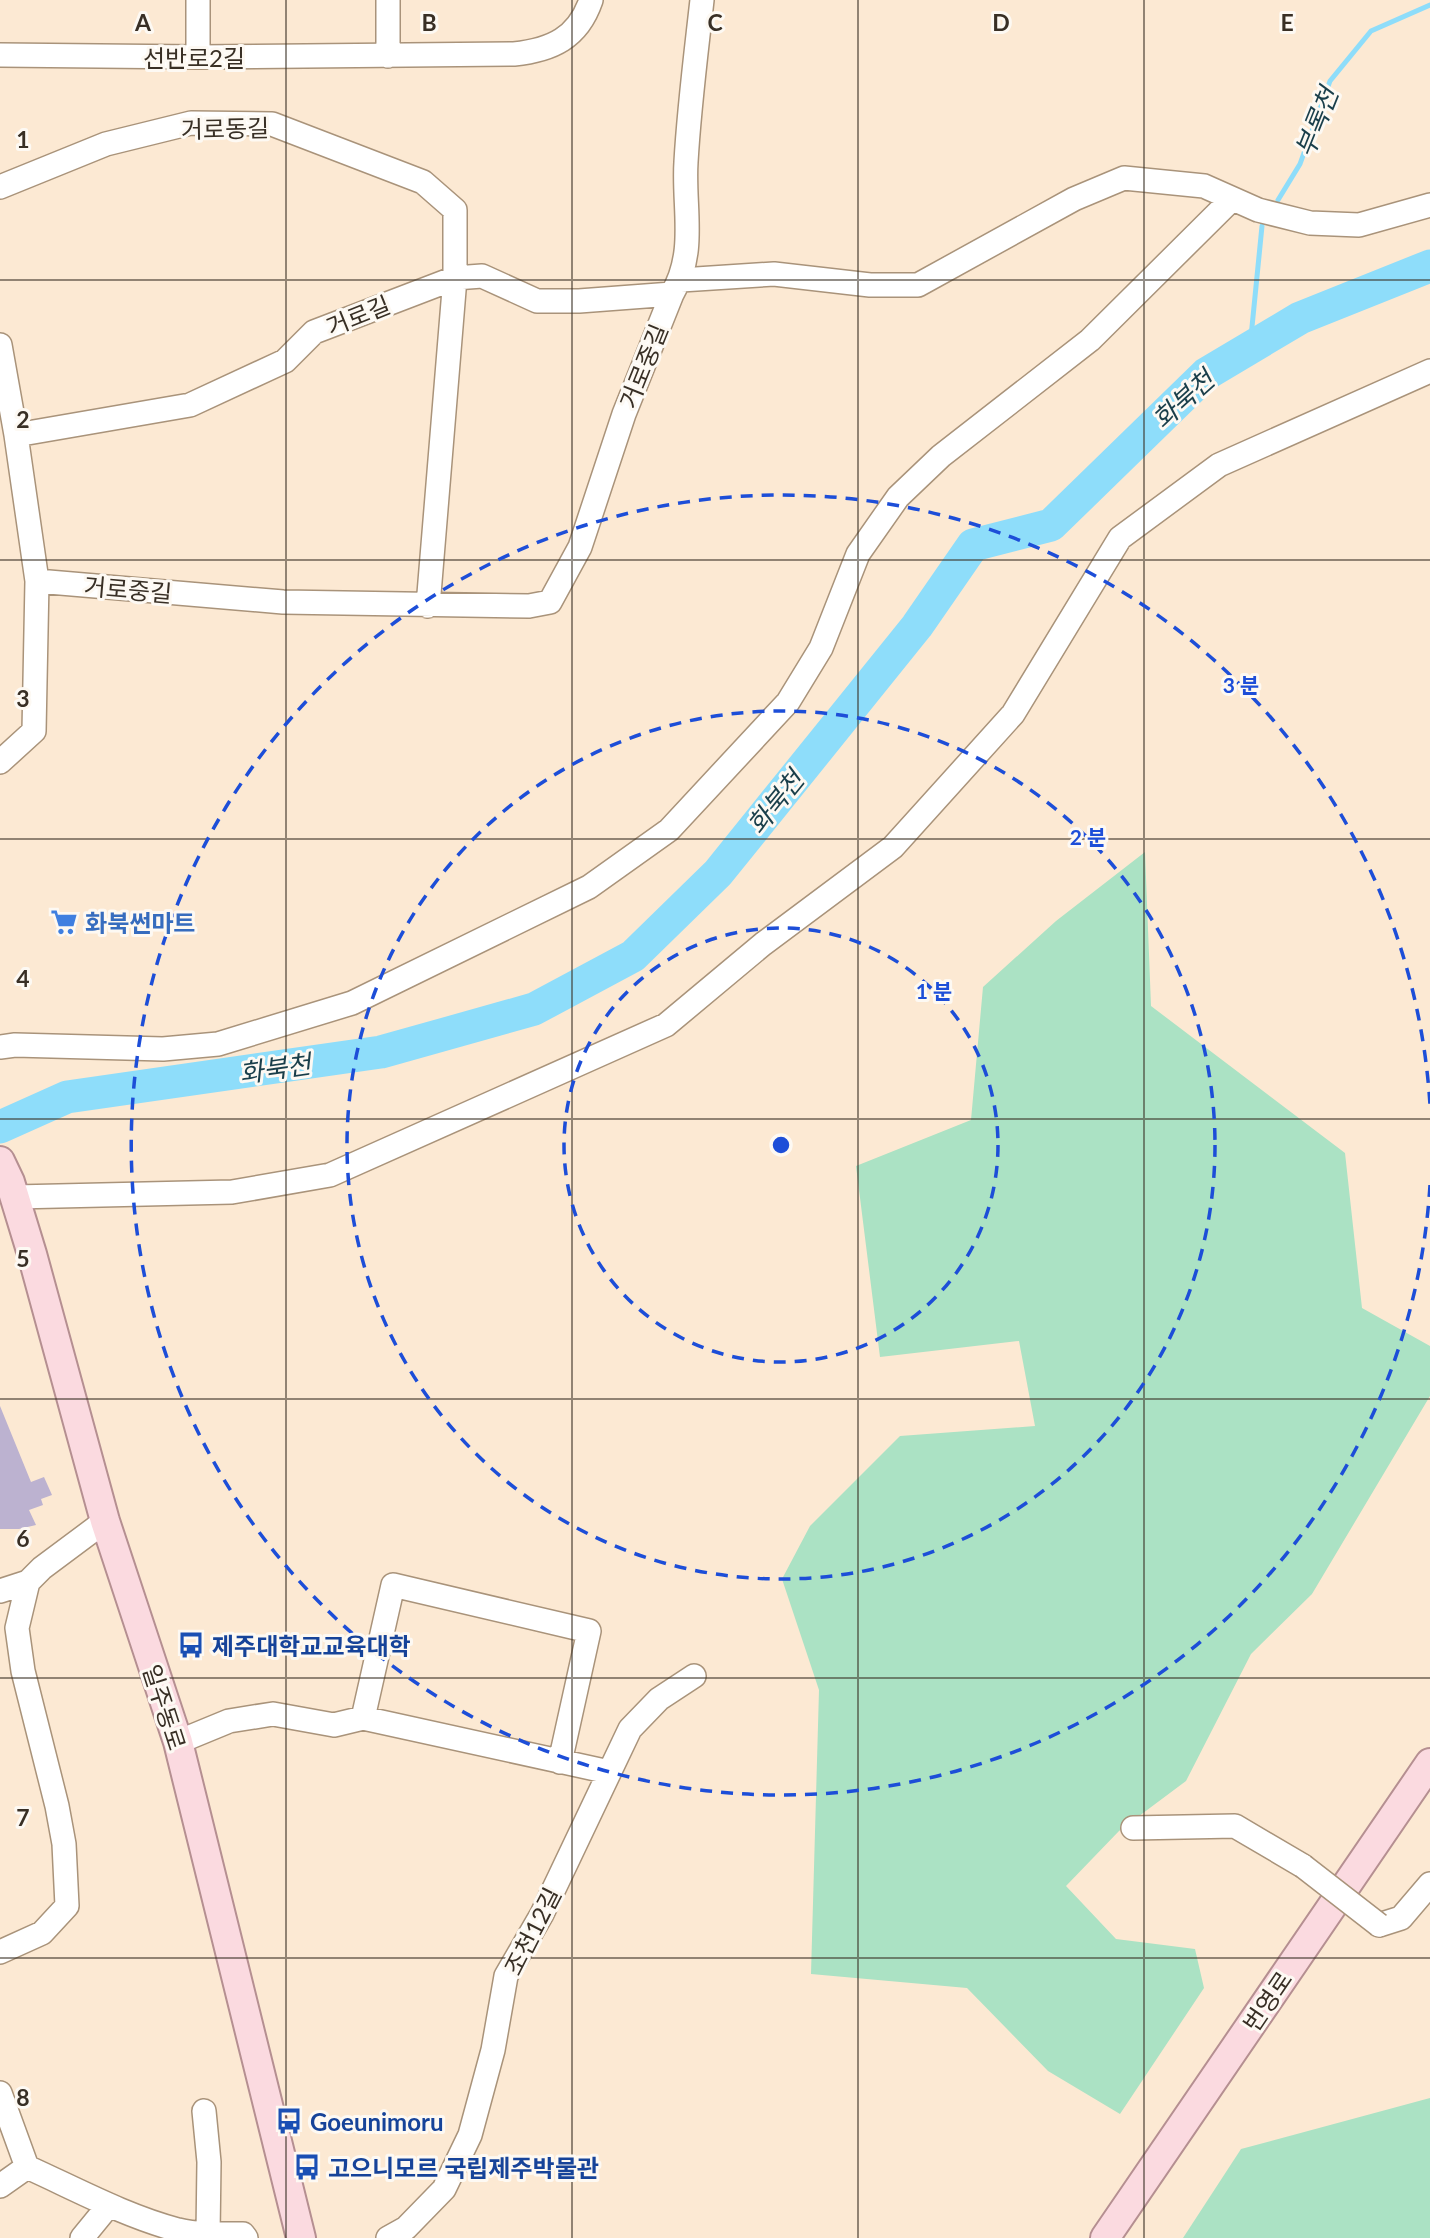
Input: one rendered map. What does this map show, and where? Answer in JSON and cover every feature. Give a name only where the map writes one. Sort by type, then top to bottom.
[{"type":"main road","name":"일주동로","points":[[8,1180],[105,1521],[178,1742],[301,2238]]},
{"type":"main road","name":"번영로","points":[[1105,2238],[1430,1763]]},
{"type":"street","points":[[198,0],[198,57]]},
{"type":"street","points":[[388,0],[388,57]]},
{"type":"street","name":"선반로2길","points":[[0,55],[388,57],[514,54],[541,51],[562,41],[576,28],[591,0]]},
{"type":"street","name":"거로중길","points":[[37,581],[283,602],[529,606],[550,602],[580,547],[624,414],[677,287],[689,236],[685,164],[702,0]]},
{"type":"street","name":"거로동길","points":[[0,187],[106,144],[191,124],[272,124],[423,181],[455,210],[454,278]]},
{"type":"street","name":"거로길","points":[[16,435],[190,405],[285,361],[314,332],[454,278],[482,276],[537,301],[579,301],[774,274],[870,285],[918,285],[1074,199],[1124,178],[1204,186],[1258,210],[1310,223],[1359,225],[1430,205]]},
{"type":"street","points":[[0,1047],[15,1045],[163,1049],[218,1044],[352,1003],[589,887],[669,830],[788,702],[821,648],[858,554],[898,497],[941,456],[1090,340],[1232,198]]},
{"type":"street","points":[[428,606],[454,278]]},
{"type":"street","points":[[0,345],[37,581],[34,731],[0,762]]},
{"type":"street","points":[[8,1180],[232,1192],[330,1175],[666,1026],[763,944],[893,847],[1013,714],[1120,538],[1219,465],[1430,371]]},
{"type":"street","points":[[0,1591],[28,1582],[42,1568],[105,1521]]},
{"type":"street","points":[[0,1952],[42,1933],[67,1906],[64,1844],[23,1671],[17,1628],[28,1582]]},
{"type":"street","points":[[363,1718],[393,1585],[589,1631],[561,1762]]},
{"type":"street","name":"조천12길","points":[[388,2238],[406,2228],[443,2189],[470,2135],[493,2050],[506,1976],[542,1914],[630,1729],[659,1699],[694,1676]]},
{"type":"street","points":[[178,1742],[229,1721],[273,1714],[334,1725],[363,1718],[610,1772]]},
{"type":"street","points":[[1133,1828],[1235,1826],[1303,1866],[1379,1925],[1401,1918],[1430,1884]]},
{"type":"street","points":[[0,2093],[27,2166],[176,2234],[243,2234],[246,2238]]},
{"type":"street","points":[[204,2111],[209,2162],[208,2234]]},
{"type":"street","points":[[0,2186],[27,2166]]},
{"type":"street","points":[[82,2238],[108,2205]]},
{"type":"green space","points":[[1145,852],[1151,1006],[1345,1153],[1362,1308],[1430,1346],[1430,1396],[1312,1594],[1251,1654],[1186,1781],[1119,1831],[1066,1886],[1116,1939],[1195,1949],[1204,1988],[1120,2114],[1048,2071],[967,1988],[811,1974],[819,1690],[782,1579],[810,1526],[900,1436],[1035,1426],[1019,1341],[880,1357],[856,1166],[971,1120],[983,987],[1056,921]]},
{"type":"green space","points":[[1430,2098],[1430,2238],[1183,2238],[1241,2149]]},
{"type":"building","points":[[0,1406],[31,1482],[44,1477],[52,1495],[41,1499],[43,1505],[29,1510],[36,1525],[19,1529],[0,1529]]},
{"type":"waterway","name":"부록천","points":[[1278,200],[1300,164],[1330,81],[1371,31],[1430,5]]},
{"type":"waterway","name":"부록천","points":[[1250,347],[1262,226]]},
{"type":"waterway","name":"화북천","points":[[0,1127],[67,1097],[381,1052],[534,1009],[633,956],[718,873],[917,626],[973,545],[1051,525],[1206,374],[1300,318],[1430,266]]},
{"type":"place","name":"화북썬마트","points":[[64,922]]},
{"type":"place","name":"제주대학교교육대학","points":[[191,1645]]},
{"type":"place","name":"Goeunimoru","points":[[289,2121]]},
{"type":"place","name":"고으니모르 국립제주박물관","points":[[307,2167]]}]
